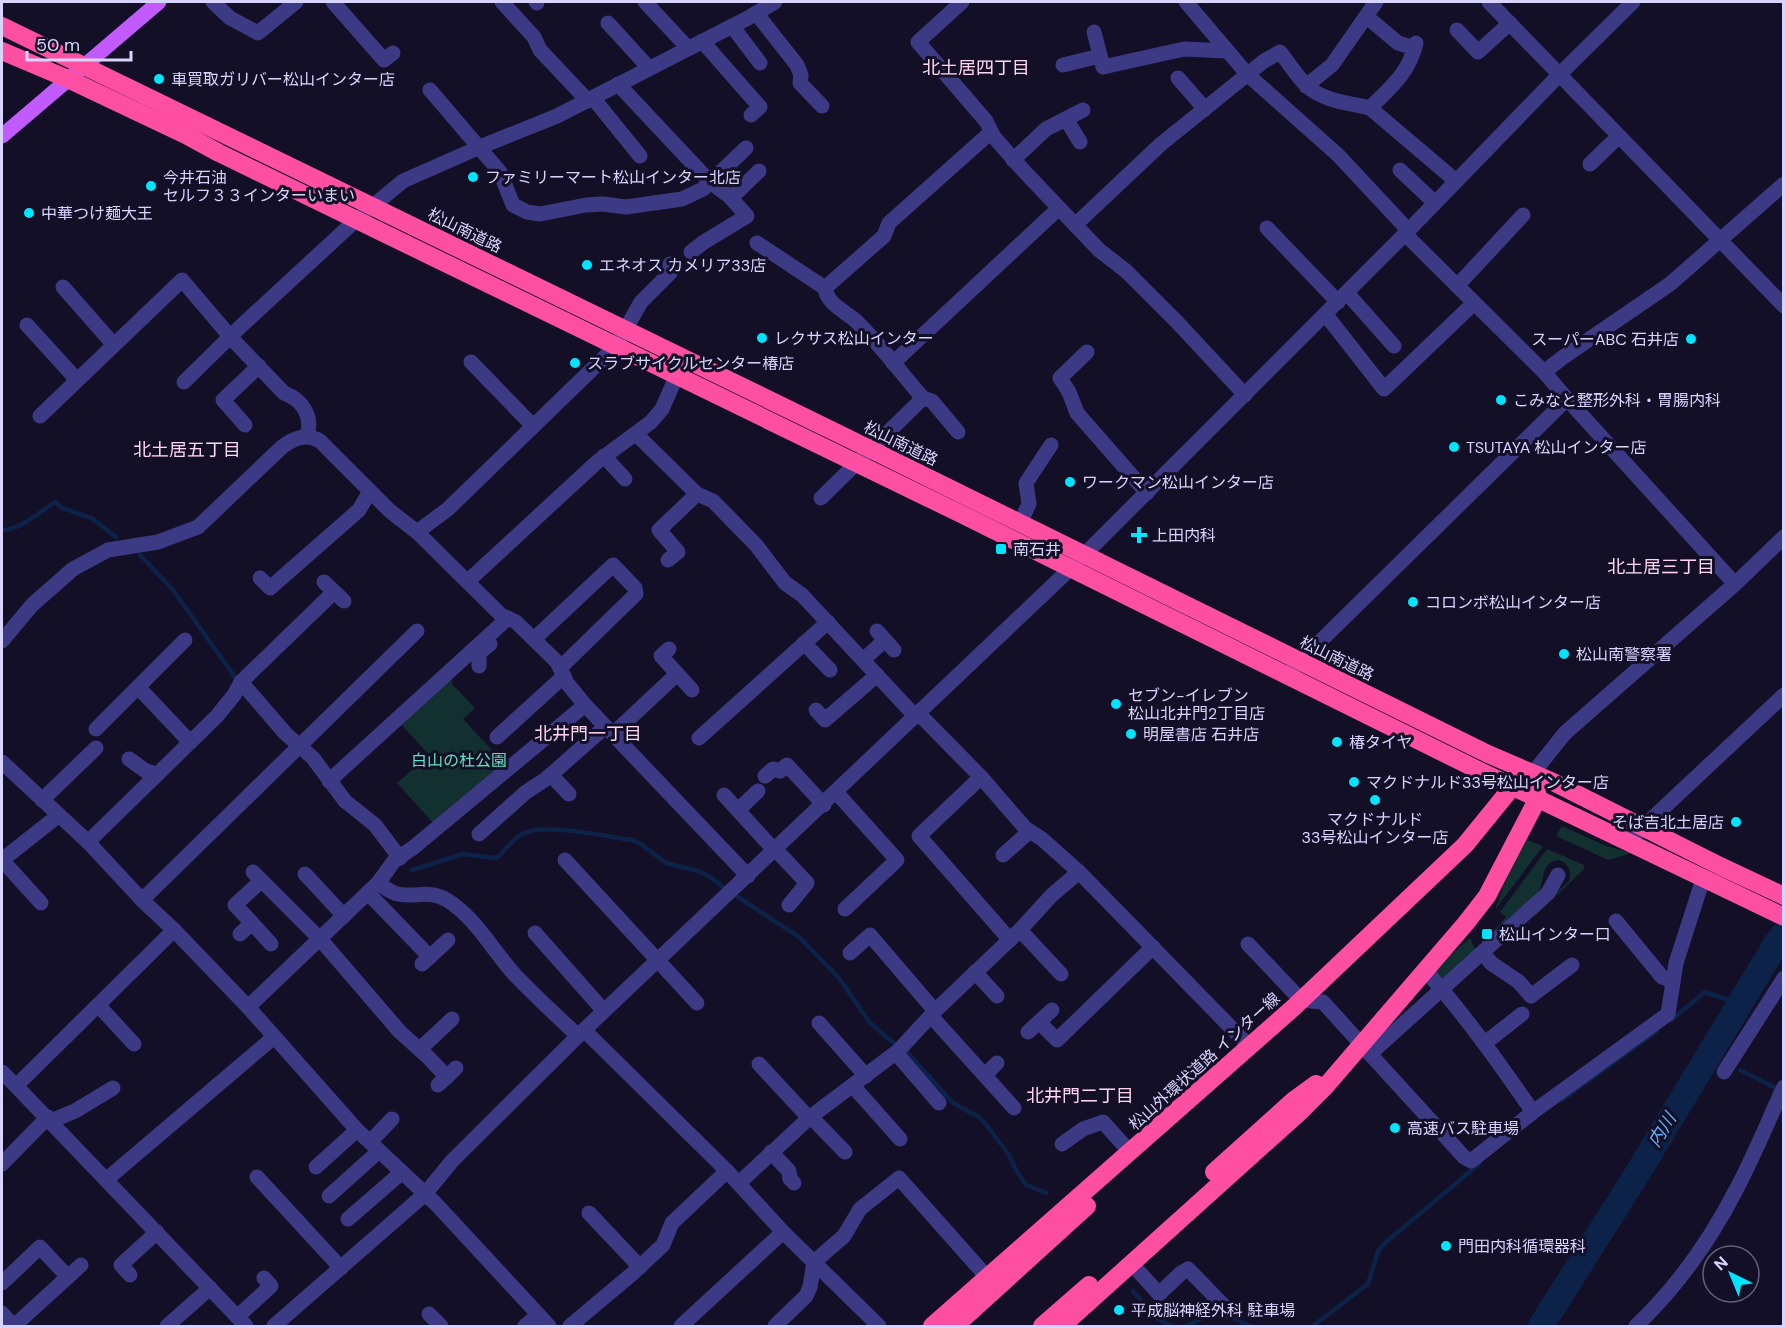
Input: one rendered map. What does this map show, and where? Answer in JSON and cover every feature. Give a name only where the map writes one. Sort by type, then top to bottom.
[{"type":"highway","name":"松山南道路","points":[[2,27],[84,65],[1488,754],[1533,773],[1781,895]]},
{"type":"highway","points":[[2,51],[68,79],[186,135],[1776,914]]},
{"type":"highway","points":[[1042,1326],[1124,1255],[1294,1100],[1366,1049],[1425,970],[1487,896],[1538,798],[1533,773]]},
{"type":"highway","name":"松山外環状道路 インター線","points":[[932,1326],[954,1322],[987,1277],[1301,1000],[1465,845],[1514,786],[1533,773]]},
{"type":"highway","points":[[1062,1326],[1302,1110],[1340,1069]]},
{"type":"highway","points":[[954,1322],[1087,1206],[1173,1115]]},
{"type":"main road","points":[[2,136],[159,2]]},
{"type":"street","points":[[213,2],[230,18],[258,33],[296,2]]},
{"type":"street","points":[[333,2],[384,60],[393,53]]},
{"type":"street","points":[[502,2],[534,37],[540,50],[590,99],[640,156]]},
{"type":"street","points":[[645,2],[688,48]]},
{"type":"street","points":[[184,382],[356,220],[403,181],[557,116],[776,2]]},
{"type":"street","points":[[962,2],[918,42],[986,121],[991,132],[1013,160],[1099,250],[1126,271],[1245,395]]},
{"type":"street","points":[[1186,2],[1248,75],[1338,155],[1474,303],[1544,372],[1735,584]]},
{"type":"street","points":[[1306,86],[1332,65],[1376,2]]},
{"type":"street","points":[[274,1326],[425,1194],[452,1161],[581,1033],[918,716],[1085,555],[1326,315],[1633,2]]},
{"type":"street","points":[[1498,4],[1510,23],[1784,306]]},
{"type":"street","points":[[756,13],[797,65],[801,75],[795,86],[822,106]]},
{"type":"street","points":[[1367,17],[1398,43],[1416,46],[1406,71],[1370,108]]},
{"type":"street","points":[[608,23],[650,68]]},
{"type":"street","points":[[1457,30],[1478,52],[1510,23]]},
{"type":"street","points":[[732,26],[760,63]]},
{"type":"street","points":[[1094,32],[1103,67],[1150,49],[1227,51]]},
{"type":"street","points":[[702,41],[760,107],[751,115]]},
{"type":"street","points":[[1075,225],[1161,144],[1264,61],[1280,52],[1306,86],[1324,97],[1370,108],[1456,181]]},
{"type":"street","points":[[1063,65],[1100,56]]},
{"type":"street","points":[[1178,78],[1205,109]]},
{"type":"street","points":[[618,84],[711,182],[731,198],[747,216],[691,252]]},
{"type":"street","points":[[430,90],[500,172],[513,205],[527,212],[540,214],[603,204],[626,207],[682,199],[703,189],[746,148]]},
{"type":"street","points":[[1013,160],[1046,129],[1083,110]]},
{"type":"street","points":[[1066,118],[1080,142]]},
{"type":"street","points":[[825,288],[884,236],[889,223],[991,132]]},
{"type":"street","points":[[1590,164],[1619,136]]},
{"type":"street","points":[[1400,170],[1435,203]]},
{"type":"street","points":[[731,198],[759,171]]},
{"type":"street","points":[[1544,372],[1670,284],[1784,184]]},
{"type":"street","points":[[893,363],[1059,208]]},
{"type":"street","points":[[1457,285],[1523,215]]},
{"type":"street","points":[[1267,228],[1394,346]]},
{"type":"street","points":[[757,243],[825,288],[826,295],[839,309],[855,320],[923,398],[932,401],[958,432]]},
{"type":"street","points":[[417,532],[448,509],[616,346],[641,302],[670,273],[670,264]]},
{"type":"street","points":[[40,416],[182,280],[284,393],[292,396],[306,412],[310,420],[307,436]]},
{"type":"street","points":[[63,287],[114,345]]},
{"type":"street","points":[[1326,315],[1384,388],[1474,303]]},
{"type":"street","points":[[27,325],[77,380]]},
{"type":"street","points":[[1087,352],[1060,378],[1069,392],[1077,413],[1147,493]]},
{"type":"street","points":[[471,362],[533,426]]},
{"type":"street","points":[[245,425],[223,400],[259,366]]},
{"type":"street","points":[[468,581],[604,456],[636,434],[662,409],[677,375]]},
{"type":"street","points":[[821,498],[923,398]]},
{"type":"street","points":[[1286,675],[1567,399]]},
{"type":"street","points":[[636,434],[697,494],[713,501],[756,545],[786,583],[802,595],[918,716],[981,777],[1029,832],[1042,838],[1079,872],[1250,1047]]},
{"type":"street","points":[[2,641],[32,605],[73,569],[108,550],[158,542],[198,527],[282,447],[290,441],[307,436],[320,441],[390,511],[417,532],[501,615],[512,620],[534,639],[562,671],[567,683],[585,705],[748,876]]},
{"type":"street","points":[[1020,523],[1029,504],[1026,483],[1051,445]]},
{"type":"street","points":[[604,456],[625,479]]},
{"type":"street","points":[[260,578],[270,588],[359,510],[370,490]]},
{"type":"street","points":[[668,560],[678,552],[658,530],[697,494]]},
{"type":"street","points":[[1533,773],[1565,732],[1735,584],[1784,537]]},
{"type":"street","points":[[497,737],[636,594],[635,588],[613,565],[534,639]]},
{"type":"street","points":[[88,842],[225,707],[241,682],[334,592]]},
{"type":"street","points":[[479,666],[480,653],[512,620]]},
{"type":"street","points":[[329,781],[512,620]]},
{"type":"street","points":[[699,738],[828,622]]},
{"type":"street","points":[[142,900],[417,631]]},
{"type":"street","points":[[96,729],[184,640]]},
{"type":"street","points":[[863,660],[885,640]]},
{"type":"street","points":[[804,643],[830,670]]},
{"type":"street","points":[[669,649],[661,657],[692,690]]},
{"type":"street","points":[[479,834],[526,792],[609,730],[677,674]]},
{"type":"street","points":[[816,710],[825,720],[878,675]]},
{"type":"street","points":[[241,682],[285,733],[313,758],[345,801],[375,825],[400,858]]},
{"type":"street","points":[[138,687],[190,742]]},
{"type":"street","points":[[1628,841],[1784,695]]},
{"type":"street","points":[[248,1007],[373,888],[394,861],[585,705]]},
{"type":"street","points":[[42,800],[96,748]]},
{"type":"street","points":[[129,759],[146,771],[157,774]]},
{"type":"street","points":[[2,762],[88,842],[142,900],[174,930],[248,1007],[357,1130],[436,1204],[549,1326]]},
{"type":"street","points":[[765,776],[773,769],[780,771],[787,765],[824,805]]},
{"type":"street","points":[[551,775],[569,794]]},
{"type":"street","points":[[981,777],[919,836],[1015,935],[1061,974]]},
{"type":"street","points":[[738,810],[758,791]]},
{"type":"street","points":[[836,792],[897,860],[845,909]]},
{"type":"street","points":[[724,795],[807,883],[789,904]]},
{"type":"street","points":[[41,903],[2,860],[59,815]]},
{"type":"street","points":[[1003,855],[1029,832]]},
{"type":"street","points":[[565,860],[698,1003]]},
{"type":"street","points":[[739,1184],[810,1118],[896,1053],[1052,895],[1079,872]]},
{"type":"street","points":[[305,874],[344,916]]},
{"type":"street","points":[[1366,1049],[1442,990],[1483,953],[1548,893],[1558,875]]},
{"type":"street","points":[[271,944],[235,905],[257,877],[275,892],[320,939],[400,1032],[447,1077]]},
{"type":"street","points":[[1248,944],[1301,1000],[1323,1002],[1464,1157],[1471,1161],[1533,1112],[1668,1014],[1677,963],[1703,879]]},
{"type":"street","points":[[373,888],[426,961],[448,940]]},
{"type":"street","points":[[373,888],[399,895],[430,893],[458,908],[516,976],[581,1033],[728,1171],[783,1232],[879,1326]]},
{"type":"street","points":[[1616,921],[1662,977],[1673,981]]},
{"type":"street","points":[[240,934],[252,923]]},
{"type":"street","points":[[16,1086],[174,930]]},
{"type":"street","points":[[535,933],[604,1011]]},
{"type":"street","points":[[850,953],[870,935],[985,1075],[1012,1098]]},
{"type":"street","points":[[1052,1010],[1033,1027],[1057,1040],[1153,947]]},
{"type":"street","points":[[1483,953],[1491,963],[1519,982],[1531,996],[1572,964]]},
{"type":"street","points":[[1425,970],[1485,1043],[1533,1112]]},
{"type":"street","points":[[975,972],[997,996]]},
{"type":"street","points":[[1724,1072],[1784,978]]},
{"type":"street","points":[[98,1005],[134,1044]]},
{"type":"street","points":[[1485,1043],[1522,1014]]},
{"type":"street","points":[[420,1049],[452,1019]]},
{"type":"street","points":[[819,1023],[866,1076]]},
{"type":"street","points":[[107,1179],[274,1037]]},
{"type":"street","points":[[896,1053],[939,1103]]},
{"type":"street","points":[[985,1075],[998,1063]]},
{"type":"street","points":[[759,1064],[845,1152]]},
{"type":"street","points":[[2,1072],[242,1322],[270,1286],[264,1278]]},
{"type":"street","points":[[853,1086],[900,1139]]},
{"type":"street","points":[[1636,1326],[1677,1283],[1721,1216],[1737,1188],[1784,1087]]},
{"type":"street","points":[[2,1164],[49,1119],[75,1111],[103,1089]]},
{"type":"street","points":[[329,1196],[374,1147],[392,1119]]},
{"type":"street","points":[[1062,1144],[1083,1129],[1103,1122],[1130,1152]]},
{"type":"street","points":[[316,1167],[357,1130]]},
{"type":"street","points":[[771,1152],[789,1171],[790,1179],[794,1183]]},
{"type":"street","points":[[570,1326],[663,1245],[672,1223],[728,1171]]},
{"type":"street","points":[[348,1220],[401,1173]]},
{"type":"street","points":[[257,1177],[268,1201],[341,1268]]},
{"type":"street","points":[[775,1326],[807,1296],[814,1262],[844,1236],[860,1209],[899,1178],[987,1277]]},
{"type":"street","points":[[589,1213],[639,1267]]},
{"type":"street","points":[[130,1275],[121,1265],[158,1232]]},
{"type":"street","points":[[681,1326],[783,1232]]},
{"type":"street","points":[[2,1284],[40,1247],[68,1277]]},
{"type":"street","points":[[1132,1264],[1159,1294],[1180,1273],[1188,1269],[1229,1311]]},
{"type":"street","points":[[2,1313],[14,1326],[81,1265]]},
{"type":"street","points":[[167,1326],[210,1288]]},
{"type":"street","points":[[429,1314],[441,1326]]},
{"type":"street","points":[[525,1326],[538,1315]]},
{"type":"green space","name":"白山の杜公園","points":[[452,675],[452,684],[475,708],[463,719],[504,763],[434,824],[397,783],[429,755],[400,723]]},
{"type":"green space","points":[[1562,826],[1606,846],[1632,853],[1608,860],[1556,836]]},
{"type":"green space","points":[[1525,839],[1543,846],[1495,910],[1520,843]]},
{"type":"green space","points":[[1547,849],[1584,865],[1584,869],[1535,916],[1534,913],[1569,881],[1570,871],[1562,861],[1558,860],[1549,864],[1535,896],[1483,945],[1480,936],[1482,934],[1486,939],[1506,917],[1500,912]]},
{"type":"green space","points":[[1470,938],[1476,951],[1444,980],[1436,972],[1436,968]]},
{"type":"waterway","points":[[2,530],[23,524],[55,502],[62,508],[92,518],[116,537]]},
{"type":"waterway","points":[[140,555],[173,590],[237,680]]},
{"type":"waterway","points":[[412,870],[463,854],[495,858],[522,834],[545,829],[632,840],[666,863],[698,871],[723,887]]},
{"type":"waterway","points":[[738,897],[799,937],[839,978],[870,1023],[896,1045]]},
{"type":"waterway","name":"内川","points":[[1541,1326],[1784,934]]},
{"type":"waterway","points":[[1671,1020],[1705,992],[1740,1004]]},
{"type":"waterway","points":[[1562,1100],[1657,1031]]},
{"type":"waterway","points":[[907,1052],[953,1103],[979,1117],[988,1127],[1009,1155],[1026,1185],[1046,1193]]},
{"type":"waterway","points":[[1740,1070],[1776,1088],[1775,1091]]},
{"type":"waterway","points":[[1313,1326],[1368,1284],[1378,1251],[1385,1243],[1479,1164]]},
{"type":"waterway","points":[[1133,1291],[1155,1316],[1172,1326]]},
{"type":"waterway","points":[[1184,1326],[1214,1314],[1238,1320],[1249,1326]]},
{"type":"place","name":"車買取ガリバー松山インター店","points":[[159,79]]},
{"type":"place","name":"ファミリーマート松山インター北店","points":[[473,177]]},
{"type":"place","name":"今井石油 セルフ３３インターいまい","points":[[151,186]]},
{"type":"place","name":"中華つけ麺大王","points":[[29,213]]},
{"type":"place","name":"エネオス カメリア33店","points":[[587,265]]},
{"type":"place","name":"レクサス松山インター","points":[[762,338]]},
{"type":"place","name":"スーパーABC 石井店","points":[[1691,339]]},
{"type":"place","name":"スラブサイクルセンター椿店","points":[[575,363]]},
{"type":"place","name":"こみなと整形外科・胃腸内科","points":[[1501,400]]},
{"type":"place","name":"TSUTAYA 松山インター店","points":[[1454,447]]},
{"type":"place","name":"ワークマン松山インター店","points":[[1070,482]]},
{"type":"place","name":"上田内科","points":[[1139,535]]},
{"type":"place","name":"南石井","points":[[1001,549]]},
{"type":"place","name":"コロンボ松山インター店","points":[[1413,602]]},
{"type":"place","name":"松山南警察署","points":[[1564,654]]},
{"type":"place","name":"セブン-イレブン 松山北井門2丁目店","points":[[1116,704]]},
{"type":"place","name":"明屋書店 石井店","points":[[1131,734]]},
{"type":"place","name":"椿タイヤ","points":[[1337,742]]},
{"type":"place","name":"マクドナルド33号松山インター店","points":[[1354,782]]},
{"type":"place","name":"マクドナルド 33号松山インター店","points":[[1375,800]]},
{"type":"place","name":"そば吉北土居店","points":[[1736,822]]},
{"type":"place","name":"松山インター口","points":[[1487,934]]},
{"type":"place","name":"高速バス駐車場","points":[[1395,1128]]},
{"type":"place","name":"門田内科循環器科","points":[[1446,1246]]},
{"type":"place","name":"平成脳神経外科 駐車場","points":[[1119,1310]]},
{"type":"district","name":"北土居四丁目","points":[[976,68]]},
{"type":"district","name":"北土居五丁目","points":[[187,450]]},
{"type":"district","name":"北土居三丁目","points":[[1661,567]]},
{"type":"district","name":"北井門一丁目","points":[[588,734]]},
{"type":"district","name":"北井門二丁目","points":[[1080,1096]]}]
